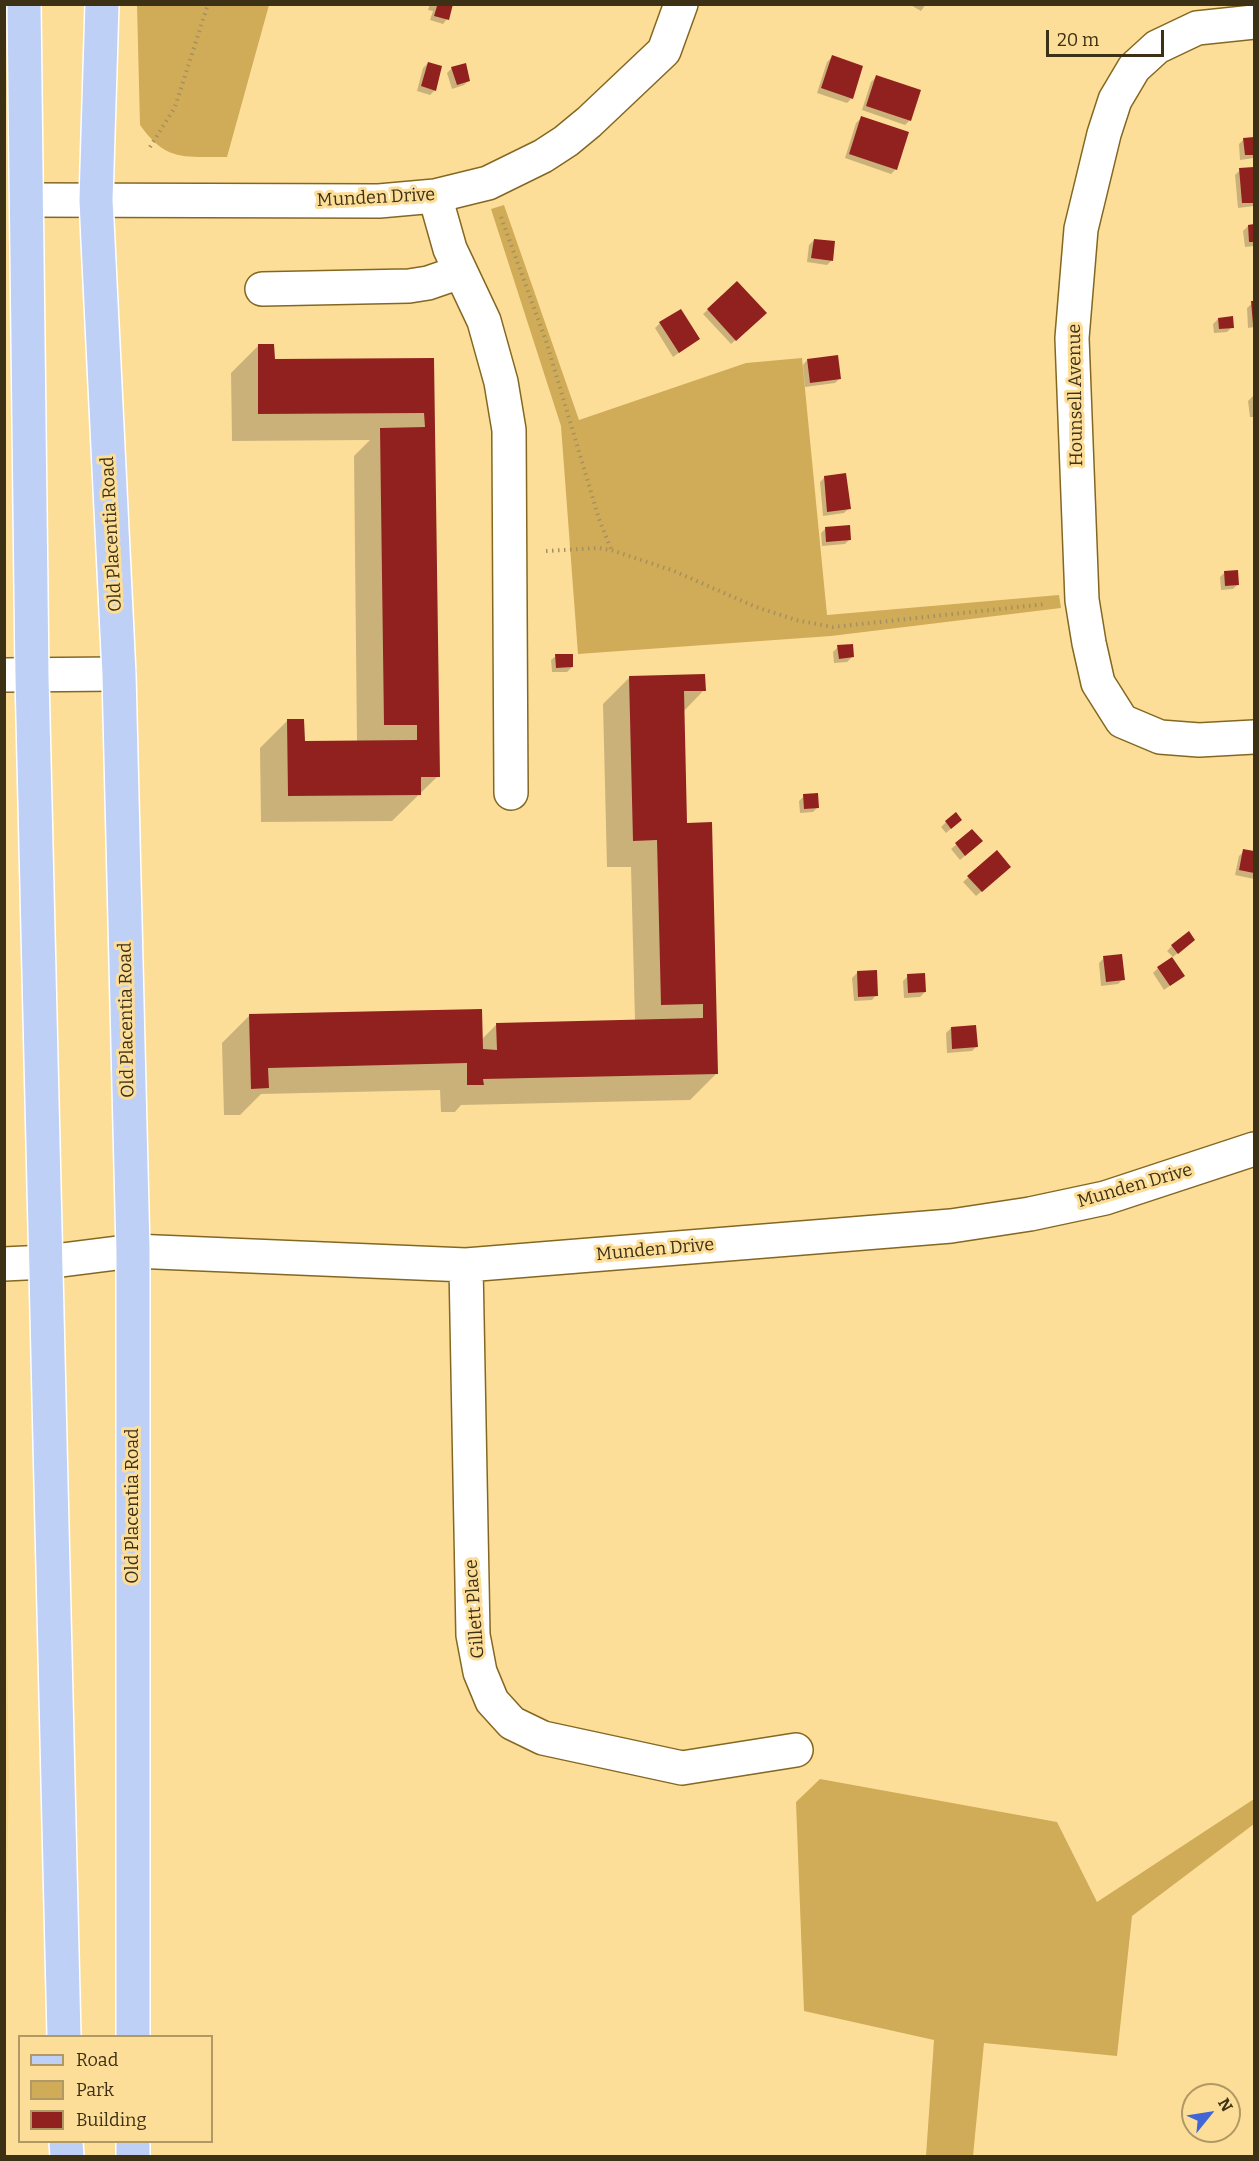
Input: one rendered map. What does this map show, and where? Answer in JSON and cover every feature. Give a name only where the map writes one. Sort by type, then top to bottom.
[{"type":"main road","points":[[24,4],[27,200],[18,675],[46,1262],[64,2035]]},
{"type":"main road","name":"Old Placentia Road","points":[[102,4],[96,200],[119,674],[133,1251],[133,2035]]},
{"type":"street","name":"Munden Drive","points":[[27,200],[350,202],[408,200],[488,183],[543,156],[589,122],[664,51],[681,4]]},
{"type":"street","name":"Hounsell Avenue","points":[[1254,22],[1197,28],[1157,47],[1134,68],[1115,100],[1104,134],[1081,229],[1072,338],[1082,600],[1098,683],[1122,721],[1160,736],[1199,740],[1254,737]]},
{"type":"street","points":[[435,196],[450,249],[484,321],[501,382],[510,451],[511,793]]},
{"type":"street","points":[[262,289],[409,286],[428,283],[460,272]]},
{"type":"street","points":[[18,675],[119,674]]},
{"type":"street","name":"Munden Drive","points":[[4,1264],[46,1262],[133,1251],[466,1265],[951,1226],[1029,1214],[1106,1198],[1254,1152]]},
{"type":"street","name":"Gillett Place","points":[[466,1265],[473,1635],[480,1672],[492,1701],[512,1723],[543,1738],[682,1768],[796,1750]]},
{"type":"path","points":[[150,147],[176,107],[208,4]]},
{"type":"path","points":[[488,183],[546,341],[596,509],[611,550]]},
{"type":"path","points":[[511,550],[565,551],[598,548],[611,550],[674,571],[756,607],[796,620],[833,627],[1082,600]]},
{"type":"shaded area","points":[[5,1493],[9,1779],[4,1983]]},
{"type":"green space","points":[[137,5],[269,5],[227,157],[188,156],[168,152],[159,146],[140,125]]},
{"type":"green space","points":[[504,205],[579,420],[746,363],[802,358],[827,615],[1059,595],[1061,608],[831,636],[578,654],[561,426],[491,209]]},
{"type":"green space","points":[[820,1779],[1057,1822],[1097,1902],[1254,1799],[1254,1824],[1132,1916],[1117,2056],[984,2043],[973,2156],[926,2156],[934,2040],[804,2011],[796,1802]]},
{"type":"building","points":[[432,4],[453,4],[449,20],[434,16],[437,6]]},
{"type":"building","points":[[832,55],[863,66],[853,99],[821,88]]},
{"type":"building","points":[[428,62],[442,66],[436,91],[421,86]]},
{"type":"building","points":[[466,63],[470,81],[457,85],[451,67]]},
{"type":"building","points":[[876,75],[921,90],[911,121],[866,106]]},
{"type":"building","points":[[861,116],[909,132],[897,170],[849,154]]},
{"type":"building","points":[[1254,137],[1254,155],[1245,155],[1243,138]]},
{"type":"building","points":[[1254,167],[1254,203],[1242,203],[1239,168]]},
{"type":"building","points":[[1254,224],[1254,242],[1249,242],[1248,225]]},
{"type":"building","points":[[814,239],[835,241],[833,261],[811,258]]},
{"type":"building","points":[[737,281],[767,313],[736,341],[707,309]]},
{"type":"building","points":[[1251,301],[1254,301],[1254,324],[1253,324]]},
{"type":"building","points":[[681,309],[700,339],[679,353],[659,322]]},
{"type":"building","points":[[1233,316],[1234,328],[1219,329],[1218,318]]},
{"type":"building","points":[[258,344],[274,344],[275,359],[434,358],[440,777],[421,777],[421,795],[288,796],[287,719],[304,719],[305,741],[417,740],[417,725],[384,725],[380,428],[425,427],[424,413],[258,414]]},
{"type":"building","points":[[838,355],[841,379],[810,383],[807,359]]},
{"type":"building","points":[[846,473],[851,509],[827,512],[824,476]]},
{"type":"building","points":[[850,525],[851,540],[826,542],[825,527]]},
{"type":"building","points":[[1238,570],[1239,585],[1225,586],[1224,571]]},
{"type":"building","points":[[853,644],[854,657],[839,659],[837,645]]},
{"type":"building","points":[[555,654],[573,654],[573,667],[556,668]]},
{"type":"building","points":[[705,674],[706,691],[684,691],[687,823],[712,822],[718,1074],[483,1079],[484,1085],[467,1085],[467,1063],[268,1068],[269,1088],[251,1089],[249,1014],[482,1009],[483,1049],[497,1050],[496,1023],[703,1018],[703,1004],[661,1005],[657,840],[633,841],[629,676]]},
{"type":"building","points":[[818,793],[819,808],[804,809],[803,794]]},
{"type":"building","points":[[956,812],[962,820],[951,829],[945,821]]},
{"type":"building","points":[[972,829],[983,841],[965,856],[955,843]]},
{"type":"building","points":[[1243,849],[1254,851],[1254,873],[1239,870]]},
{"type":"building","points":[[997,850],[1011,867],[982,892],[967,876]]},
{"type":"building","points":[[1189,931],[1195,940],[1178,954],[1171,945]]},
{"type":"building","points":[[1122,954],[1125,980],[1106,982],[1103,956]]},
{"type":"building","points":[[1172,957],[1185,976],[1170,986],[1157,967]]},
{"type":"building","points":[[877,970],[878,996],[858,997],[857,971]]},
{"type":"building","points":[[925,973],[926,992],[908,993],[907,974]]},
{"type":"building","points":[[976,1025],[978,1047],[952,1049],[951,1027]]}]
